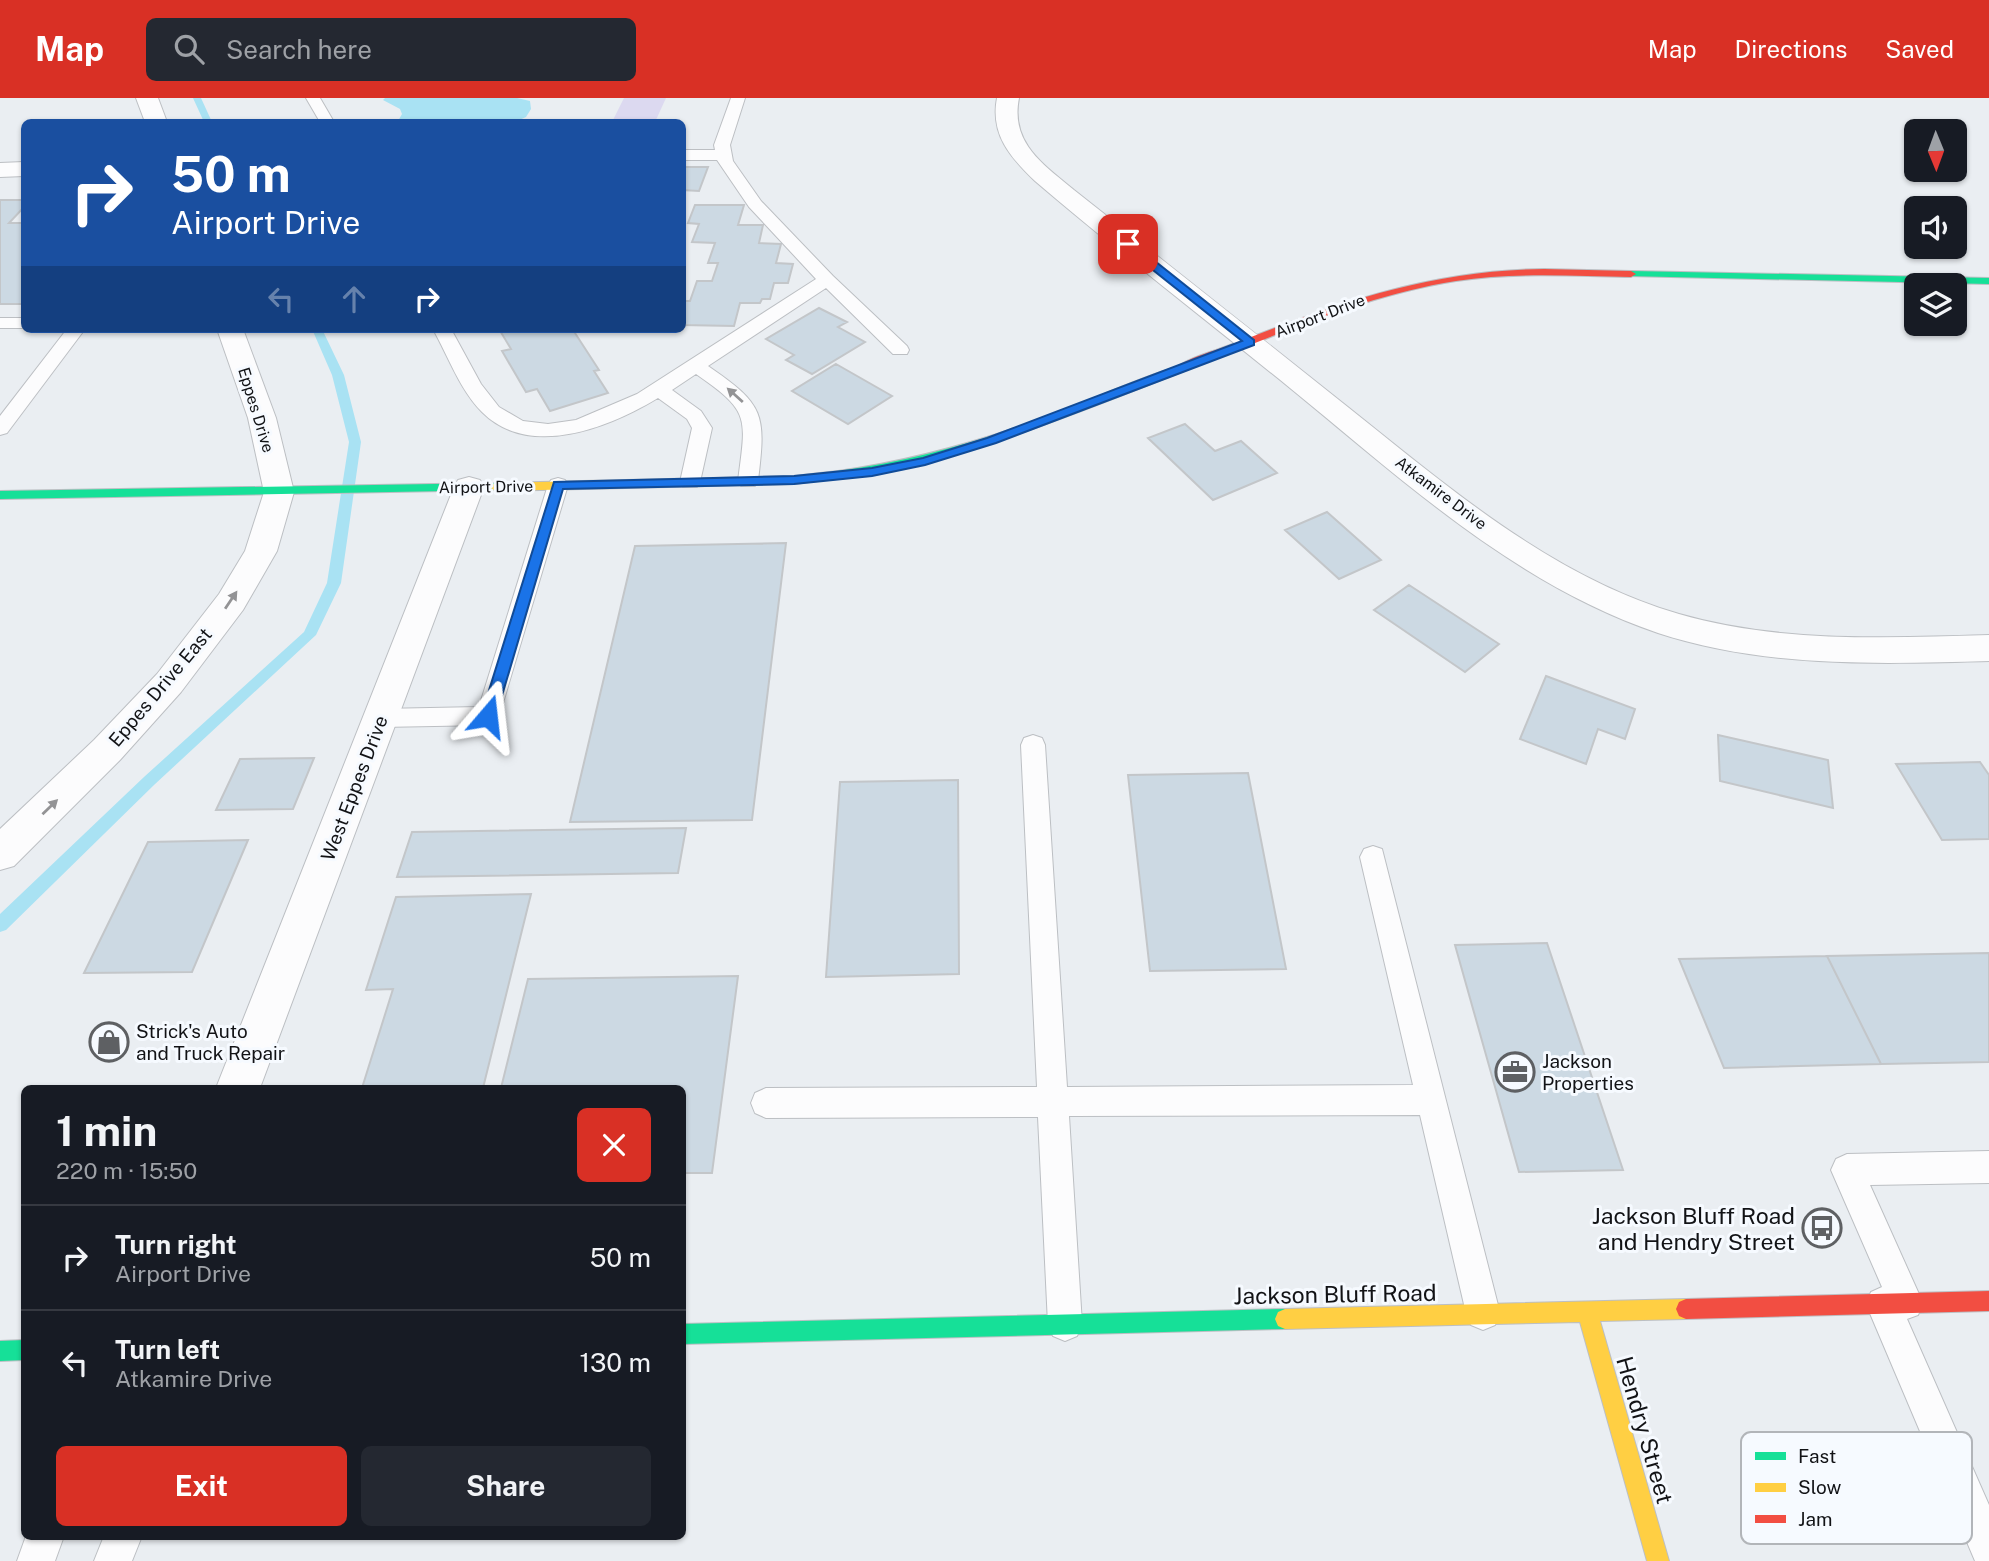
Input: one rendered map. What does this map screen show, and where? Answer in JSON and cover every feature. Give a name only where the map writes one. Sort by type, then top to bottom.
[{"type":"street","points":[[147,98],[155,119]]},
{"type":"street","name":"Atkamire Drive","points":[[1006,104],[1005,124],[1012,140],[1029,162],[1066,195],[1394,458],[1504,541],[1608,603],[1671,624],[1742,642],[1812,649],[1989,648]]},
{"type":"street","points":[[0,170],[21,169]]},
{"type":"street","name":"Airport Drive","points":[[0,495],[279,492],[794,480],[872,472],[925,461],[992,441],[1366,298],[1418,283],[1460,275],[1512,272],[1989,281]]},
{"type":"street","name":"Eppes Drive","points":[[231,333],[262,418],[279,492]]},
{"type":"street","name":"West Eppes Drive","points":[[239,1085],[469,487]]},
{"type":"street","name":"Eppes Drive East","points":[[0,854],[107,750],[177,673],[231,602],[261,551],[279,492]]},
{"type":"street","name":"Jackson Bluff Road","points":[[686,1334],[1989,1301]]},
{"type":"street","name":"Hendry Street","points":[[1587,1311],[1658,1561]]},
{"type":"street","points":[[0,1351],[21,1350]]},
{"type":"lane","points":[[313,98],[325,119]]},
{"type":"lane","points":[[738,98],[722,145],[725,161],[755,204],[827,280],[900,350]]},
{"type":"lane","points":[[686,155],[724,155]]},
{"type":"lane","points":[[444,333],[492,411],[515,425],[539,430],[572,428],[634,406],[827,280]]},
{"type":"lane","points":[[0,323],[21,323]]},
{"type":"lane","points":[[0,429],[73,333]]},
{"type":"lane","points":[[696,366],[736,393],[752,412],[754,429],[748,481]]},
{"type":"lane","points":[[659,390],[694,415],[702,428],[690,482]]},
{"type":"lane","points":[[381,718],[488,716],[558,485]]},
{"type":"lane","points":[[1033,745],[1065,1324]]},
{"type":"lane","points":[[1373,857],[1483,1314]]},
{"type":"lane","points":[[766,1103],[1432,1100]]},
{"type":"lane","points":[[1944,1432],[1847,1170],[1989,1167]]},
{"type":"lane","points":[[1972,1505],[1989,1549]]},
{"type":"lane","points":[[36,1561],[44,1540]]},
{"type":"lane","points":[[113,1561],[121,1540]]},
{"type":"shaded area","points":[[624,98],[666,98],[656,119],[614,119]]},
{"type":"water","points":[[517,98],[530,101],[531,109],[522,119],[399,119],[402,114],[400,109],[383,100]]},
{"type":"building","points":[[686,167],[708,167],[699,191],[686,190]]},
{"type":"building","points":[[0,200],[21,200],[21,210],[9,223],[21,223],[21,304],[0,304]]},
{"type":"building","points":[[695,205],[744,205],[738,225],[763,225],[759,243],[781,244],[776,263],[793,264],[788,283],[774,283],[770,299],[762,299],[760,303],[740,303],[734,326],[686,325],[686,301],[690,301],[697,281],[712,281],[718,263],[708,263],[715,243],[692,242],[699,224],[688,223]]},
{"type":"building","points":[[819,308],[847,322],[838,327],[865,342],[812,374],[786,360],[794,355],[766,339]]},
{"type":"building","points":[[501,333],[575,333],[599,370],[594,371],[608,393],[550,411],[537,389],[526,392],[502,351],[511,349]]},
{"type":"building","points":[[836,364],[892,396],[848,424],[792,391]]},
{"type":"building","points":[[1185,424],[1215,451],[1241,441],[1277,473],[1213,500],[1148,438]]},
{"type":"building","points":[[1327,512],[1381,560],[1339,579],[1285,530]]},
{"type":"building","points":[[786,543],[752,820],[570,822],[635,546]]},
{"type":"building","points":[[1409,585],[1499,644],[1465,672],[1374,610]]},
{"type":"building","points":[[1546,676],[1635,709],[1625,739],[1598,729],[1586,764],[1520,739]]},
{"type":"building","points":[[1718,735],[1828,760],[1833,808],[1720,781]]},
{"type":"building","points":[[314,758],[293,809],[216,810],[240,759]]},
{"type":"building","points":[[1980,762],[1989,775],[1989,839],[1942,840],[1896,764]]},
{"type":"building","points":[[1248,773],[1286,969],[1150,971],[1128,775]]},
{"type":"building","points":[[958,780],[959,974],[826,977],[840,782]]},
{"type":"building","points":[[686,828],[678,873],[397,877],[412,832]]},
{"type":"building","points":[[248,840],[192,972],[84,973],[148,842]]},
{"type":"building","points":[[531,894],[484,1085],[363,1085],[393,989],[366,990],[396,897]]},
{"type":"building","points":[[1547,943],[1623,1170],[1519,1172],[1455,945]]},
{"type":"building","points":[[1989,953],[1989,1062],[1881,1064],[1827,956]]},
{"type":"building","points":[[1827,956],[1881,1064],[1724,1068],[1679,959]]},
{"type":"building","points":[[738,976],[712,1173],[686,1173],[686,1085],[502,1085],[528,979]]},
{"type":"waterway","points":[[197,98],[207,119]]},
{"type":"waterway","points":[[0,925],[149,781],[309,635],[334,583],[355,442],[338,375],[319,333]]},
{"type":"traffic: fast","points":[[1631,274],[1989,281]]},
{"type":"traffic: fast","points":[[838,475],[882,469],[969,448],[1180,369]]},
{"type":"traffic: fast","points":[[0,495],[495,487]]},
{"type":"traffic: fast","points":[[686,1334],[1285,1319]]},
{"type":"traffic: fast","points":[[0,1351],[21,1350]]},
{"type":"traffic: slow","points":[[495,487],[794,480],[838,475]]},
{"type":"traffic: slow","points":[[1285,1319],[1686,1309]]},
{"type":"traffic: slow","points":[[1587,1312],[1658,1561]]},
{"type":"traffic: jam","points":[[1180,369],[1350,304],[1420,285],[1500,273],[1631,274]]},
{"type":"traffic: jam","points":[[1686,1309],[1989,1301]]},
{"type":"place","name":"Strick's Auto and Truck Repair","points":[[109,1042]]},
{"type":"place","name":"Jackson Properties","points":[[1515,1072]]},
{"type":"place","name":"Jackson Bluff Road and Hendry Street","points":[[1822,1228]]},
{"type":"route","points":[[488,716],[558,485],[794,480],[872,472],[925,461],[992,441],[1250,342],[1128,244]]}]
